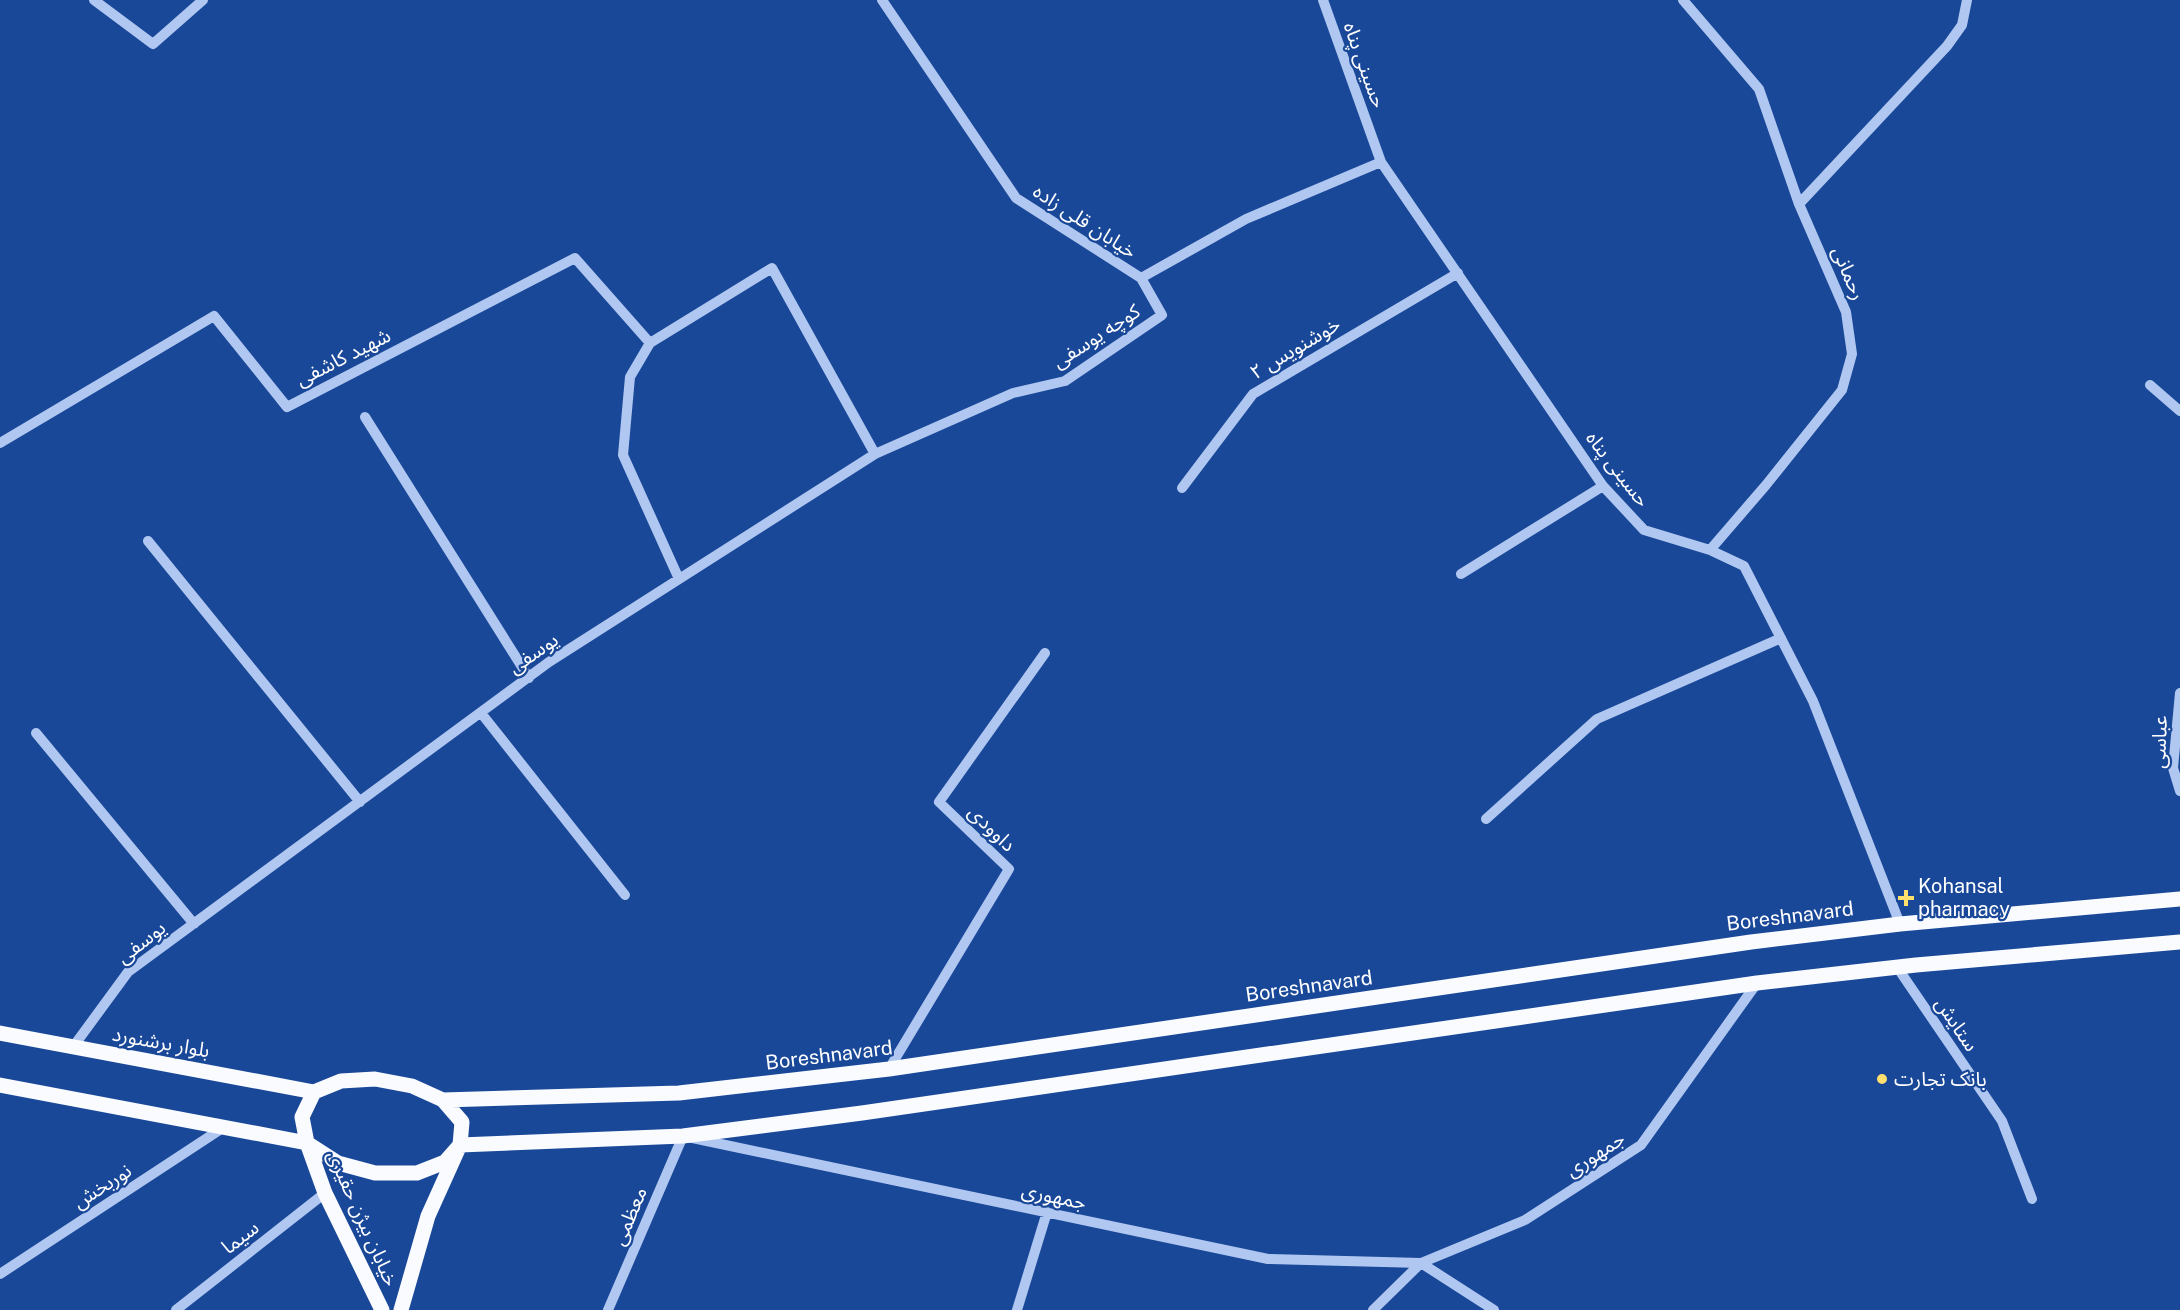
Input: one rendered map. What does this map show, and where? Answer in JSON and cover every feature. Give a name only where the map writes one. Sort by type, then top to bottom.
[{"type":"main road","name":"Boreshnavard","points":[[444,1100],[679,1094],[889,1069],[1751,942],[1900,924],[2180,899]]},
{"type":"main road","points":[[460,1145],[683,1136],[862,1113],[1756,983],[1897,967],[2180,942]]},
{"type":"main road","name":"بلوار برشنورد","points":[[0,1033],[314,1092]]},
{"type":"main road","points":[[0,1085],[307,1143],[338,1163],[375,1173],[417,1173],[445,1162],[460,1145],[462,1122],[444,1100],[412,1086],[375,1079],[341,1081],[314,1092],[302,1117],[307,1143]]},
{"type":"main road","name":"خیابان بیژن حقیری","points":[[307,1143],[325,1193],[382,1310]]},
{"type":"main road","name":"خیابان بیژن حقیری","points":[[401,1310],[428,1216],[460,1145]]},
{"type":"street","points":[[94,0],[153,44],[203,0]]},
{"type":"street","name":"خیابان قلی زاده","points":[[882,0],[1016,198],[1141,278],[1246,219],[1381,162]]},
{"type":"street","name":"حسینی پناه","points":[[1323,0],[1381,162],[1603,486],[1644,530],[1710,550],[1744,566],[1813,701],[1900,924]]},
{"type":"street","name":"رحمانی","points":[[1683,0],[1759,89],[1799,204],[1846,312],[1852,354],[1842,390],[1766,485],[1710,550]]},
{"type":"street","points":[[1799,204],[1947,46],[1962,25],[1967,0]]},
{"type":"street","name":"شهید کاشفی","points":[[0,443],[214,316],[287,406],[575,258],[650,343]]},
{"type":"street","points":[[680,579],[623,455],[630,377],[650,343],[772,268],[875,454]]},
{"type":"street","name":"خوشنویس ۲","points":[[1182,488],[1253,394],[1458,273]]},
{"type":"street","name":"کوچه یوسفی","points":[[875,454],[1013,393],[1065,381],[1162,315],[1141,278]]},
{"type":"street","points":[[2150,386],[2180,411]]},
{"type":"street","points":[[365,417],[529,678]]},
{"type":"street","name":"یوسفی","points":[[73,1047],[128,972],[549,662],[875,454]]},
{"type":"street","points":[[1461,574],[1603,486]]},
{"type":"street","points":[[147,541],[360,802]]},
{"type":"street","points":[[1486,819],[1598,719],[1781,638]]},
{"type":"street","name":"داوودی","points":[[889,1069],[1009,869],[939,802],[1045,653]]},
{"type":"street","name":"عباسی","points":[[2180,693],[2173,768],[2180,791]]},
{"type":"street","points":[[481,713],[625,896]]},
{"type":"street","points":[[36,733],[194,924]]},
{"type":"street","name":"ستایش","points":[[1897,967],[2002,1121],[2032,1199]]},
{"type":"street","name":"جمهوری","points":[[683,1136],[1268,1259],[1421,1263],[1525,1220],[1641,1145],[1756,983]]},
{"type":"street","name":"نوربخش","points":[[0,1274],[224,1127]]},
{"type":"street","name":"معظمی","points":[[608,1310],[683,1136]]},
{"type":"street","name":"سیما","points":[[176,1310],[325,1193]]},
{"type":"street","points":[[1017,1310],[1047,1212]]},
{"type":"street","points":[[1373,1310],[1421,1263],[1494,1310]]},
{"type":"place","name":"Kohansal pharmacy","points":[[1906,898]]},
{"type":"place","name":"بانک تجارت","points":[[1882,1079]]}]
